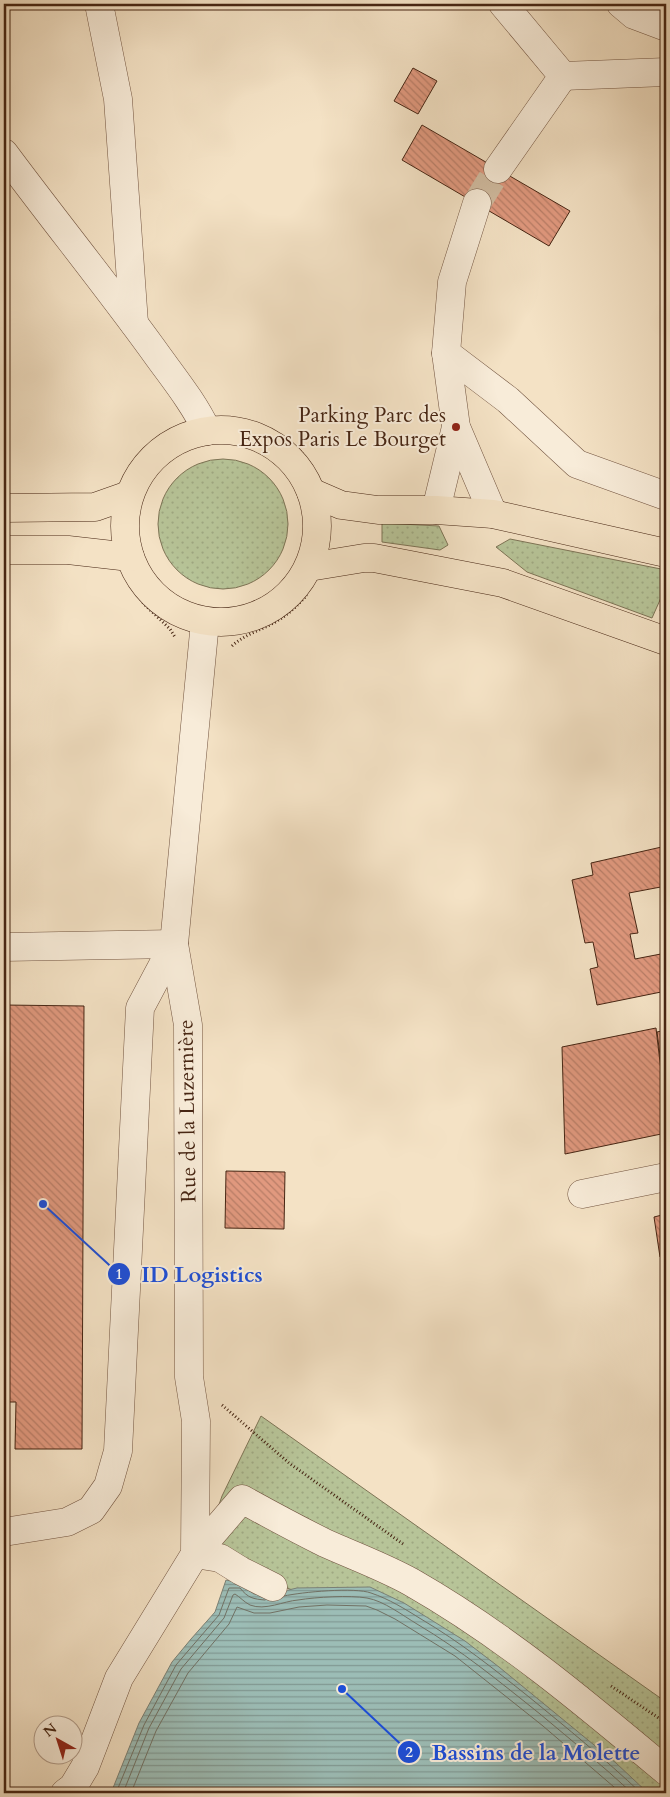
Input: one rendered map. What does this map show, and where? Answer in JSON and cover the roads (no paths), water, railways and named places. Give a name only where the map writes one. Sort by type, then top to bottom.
[{"type":"main road","points":[[4,508],[94,507],[122,497],[149,462],[166,447],[204,425],[256,436],[278,448],[313,482],[341,504],[378,510],[436,510],[493,514],[666,553]]},
{"type":"main road","points":[[310,580],[318,533],[313,482]]},
{"type":"main road","points":[[122,497],[127,550],[123,556]]},
{"type":"main road","points":[[4,550],[68,550],[123,556],[148,590],[165,605],[184,616],[205,622],[234,622],[261,615],[285,599],[298,584],[364,558],[374,558],[503,583],[666,640]]},
{"type":"street","points":[[99,4],[118,99],[134,323]]},
{"type":"street","points":[[503,4],[563,76]]},
{"type":"street","points":[[621,4],[634,15],[666,27]]},
{"type":"street","points":[[563,76],[666,72]]},
{"type":"street","points":[[498,169],[563,76]]},
{"type":"street","points":[[4,153],[134,323],[204,425]]},
{"type":"street","points":[[476,203],[452,282],[446,353],[456,427],[493,514]]},
{"type":"street","points":[[446,353],[508,400],[577,464],[666,496]]},
{"type":"street","points":[[436,510],[456,427]]},
{"type":"street","name":"Rue de la Luzernière","points":[[195,1554],[196,1421],[189,1377],[188,1025],[174,944],[205,622]]},
{"type":"street","points":[[4,947],[174,944],[140,1008],[118,1450],[108,1486],[91,1510],[67,1522],[4,1532]]},
{"type":"street","points":[[582,1194],[666,1177]]},
{"type":"street","points":[[65,1793],[73,1787],[85,1767],[118,1678],[195,1554],[242,1498],[324,1542],[409,1581],[486,1628],[590,1707],[666,1771]]},
{"type":"street","points":[[195,1554],[220,1558],[273,1587]]},
{"type":"water","points":[[226,1580],[244,1584],[254,1594],[267,1595],[297,1588],[370,1587],[404,1603],[465,1641],[499,1667],[616,1763],[648,1793],[111,1793],[139,1723],[172,1662],[215,1612]]},
{"type":"tunnel","points":[[477,203],[498,169]]},
{"type":"place","name":"Parking Parc des Expos Paris Le Bourget","points":[[456,427]]},
{"type":"place","name":"ID Logistics","points":[[43,1204]]},
{"type":"place","name":"Bassins de la Molette","points":[[342,1689]]}]
